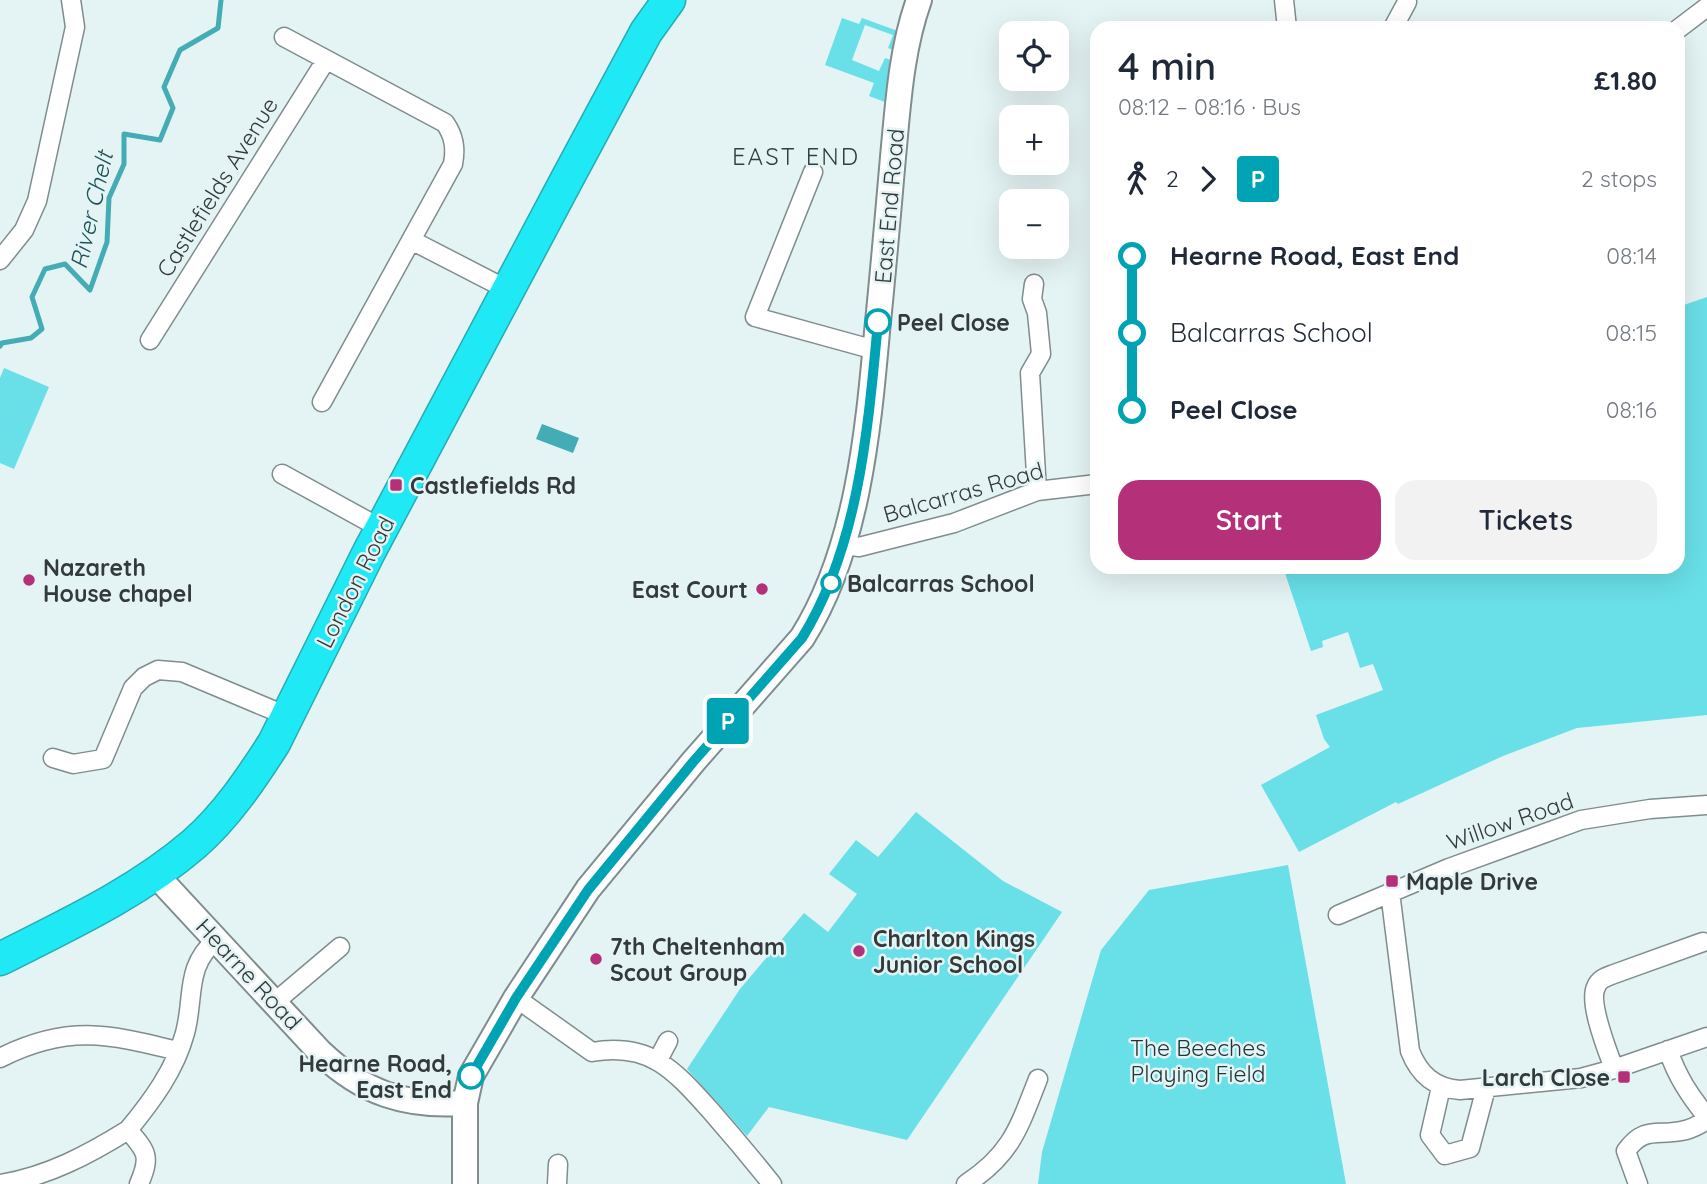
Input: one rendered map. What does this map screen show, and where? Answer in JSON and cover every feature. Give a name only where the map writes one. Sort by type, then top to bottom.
[{"type":"highway","name":"London Road","points":[[0,959],[113,901],[194,844],[223,813],[256,770],[288,716],[382,528],[646,32],[668,0]]},
{"type":"street","points":[[0,260],[24,230],[37,201],[75,27],[71,0]]},
{"type":"street","name":"East End Road","points":[[465,1177],[465,1103],[471,1076],[516,998],[588,890],[693,762],[802,638],[826,595],[844,545],[866,438],[898,107],[909,35],[919,0]]},
{"type":"street","points":[[1284,0],[1286,21]]},
{"type":"street","points":[[1397,21],[1407,2]]},
{"type":"street","points":[[1685,24],[1707,7]]},
{"type":"street","points":[[284,37],[445,123],[455,147],[453,164],[322,402]]},
{"type":"street","name":"Castlefields Avenue","points":[[150,340],[326,60]]},
{"type":"street","points":[[813,172],[755,317],[875,350]]},
{"type":"street","points":[[411,240],[508,290]]},
{"type":"street","points":[[1034,284],[1032,299],[1037,313],[1041,354],[1030,373],[1037,491]]},
{"type":"street","points":[[282,474],[382,528]]},
{"type":"street","name":"Balcarras Road","points":[[844,545],[859,547],[954,523],[1037,491],[1090,485]]},
{"type":"street","points":[[53,758],[73,764],[103,759],[133,688],[144,677],[158,670],[182,672],[288,716]]},
{"type":"street","name":"Willow Road","points":[[1338,915],[1390,892],[1581,820],[1650,809],[1707,805]]},
{"type":"street","name":"Hearne Road","points":[[154,873],[333,1065],[363,1086],[396,1099],[413,1103],[465,1103]]},
{"type":"street","points":[[1390,892],[1410,1051],[1419,1069],[1441,1087],[1460,1090],[1581,1078],[1707,1037]]},
{"type":"street","points":[[1,1184],[32,1177],[74,1161],[128,1129],[159,1090],[178,1051],[185,1032],[193,973],[203,954],[217,939]]},
{"type":"street","points":[[1614,1069],[1594,1001],[1597,984],[1601,979],[1703,942]]},
{"type":"street","points":[[275,1002],[340,947]]},
{"type":"street","points":[[516,998],[592,1052],[606,1049],[632,1051],[658,1060],[677,1074],[772,1184]]},
{"type":"street","points":[[0,1058],[51,1038],[89,1034],[107,1035],[178,1051]]},
{"type":"street","points":[[658,1060],[668,1041]]},
{"type":"street","points":[[1638,1184],[1626,1151],[1631,1143],[1646,1133],[1683,1131],[1707,1119],[1676,1075],[1668,1050]]},
{"type":"street","points":[[966,1184],[990,1167],[1009,1145],[1017,1133],[1038,1079]]},
{"type":"street","points":[[1441,1087],[1430,1135],[1445,1155],[1469,1148],[1486,1088]]},
{"type":"street","points":[[128,1129],[146,1155],[147,1165],[139,1184]]},
{"type":"street","points":[[557,1184],[558,1164]]},
{"type":"green space","points":[[842,18],[859,24],[862,18],[909,35],[906,55],[888,48],[893,35],[865,25],[852,60],[879,71],[885,58],[904,65],[898,107],[869,96],[874,83],[825,65]]},
{"type":"green space","points":[[1707,297],[1707,715],[1577,728],[1503,756],[1398,804],[1396,802],[1299,852],[1261,785],[1330,747],[1324,739],[1316,715],[1383,690],[1373,664],[1360,668],[1348,632],[1322,641],[1323,647],[1311,651],[1285,574],[1685,574],[1685,305]]},
{"type":"green space","points":[[4,368],[49,387],[14,469],[0,463],[0,378]]},
{"type":"green space","points":[[916,812],[1003,881],[1062,912],[907,1140],[769,1107],[747,1136],[687,1069],[740,989],[804,913],[828,932],[857,894],[829,874],[856,840],[878,857]]},
{"type":"green space","name":"The Beeches Playing Field","points":[[1288,865],[1346,1184],[1038,1184],[1042,1152],[1101,950],[1149,890]]},
{"type":"shaded area","points":[[542,424],[579,438],[573,453],[536,439]]},
{"type":"waterway","name":"River Chelt","points":[[0,346],[2,343],[31,338],[42,329],[32,297],[45,269],[65,264],[90,290],[107,242],[109,198],[124,164],[124,134],[160,140],[173,108],[164,87],[180,50],[218,28],[221,0]]},
{"type":"bus line","name":"P","points":[[471,1076],[516,998],[588,890],[693,762],[802,638],[816,615],[844,545],[866,438],[878,322]]},
{"type":"place","name":"Peel Close","points":[[878,322]]},
{"type":"place","name":"Castlefields Rd","points":[[396,485]]},
{"type":"place","name":"Nazareth House chapel","points":[[29,580]]},
{"type":"place","name":"Balcarras School","points":[[831,583]]},
{"type":"place","name":"East Court","points":[[762,589]]},
{"type":"place","name":"Maple Drive","points":[[1392,881]]},
{"type":"place","name":"Charlton Kings Junior School","points":[[859,951]]},
{"type":"place","name":"7th Cheltenham Scout Group","points":[[596,959]]},
{"type":"place","name":"Hearne Road, East End","points":[[471,1076]]},
{"type":"place","name":"Larch Close","points":[[1624,1077]]},
{"type":"district","name":"EAST END","points":[[796,156]]}]
